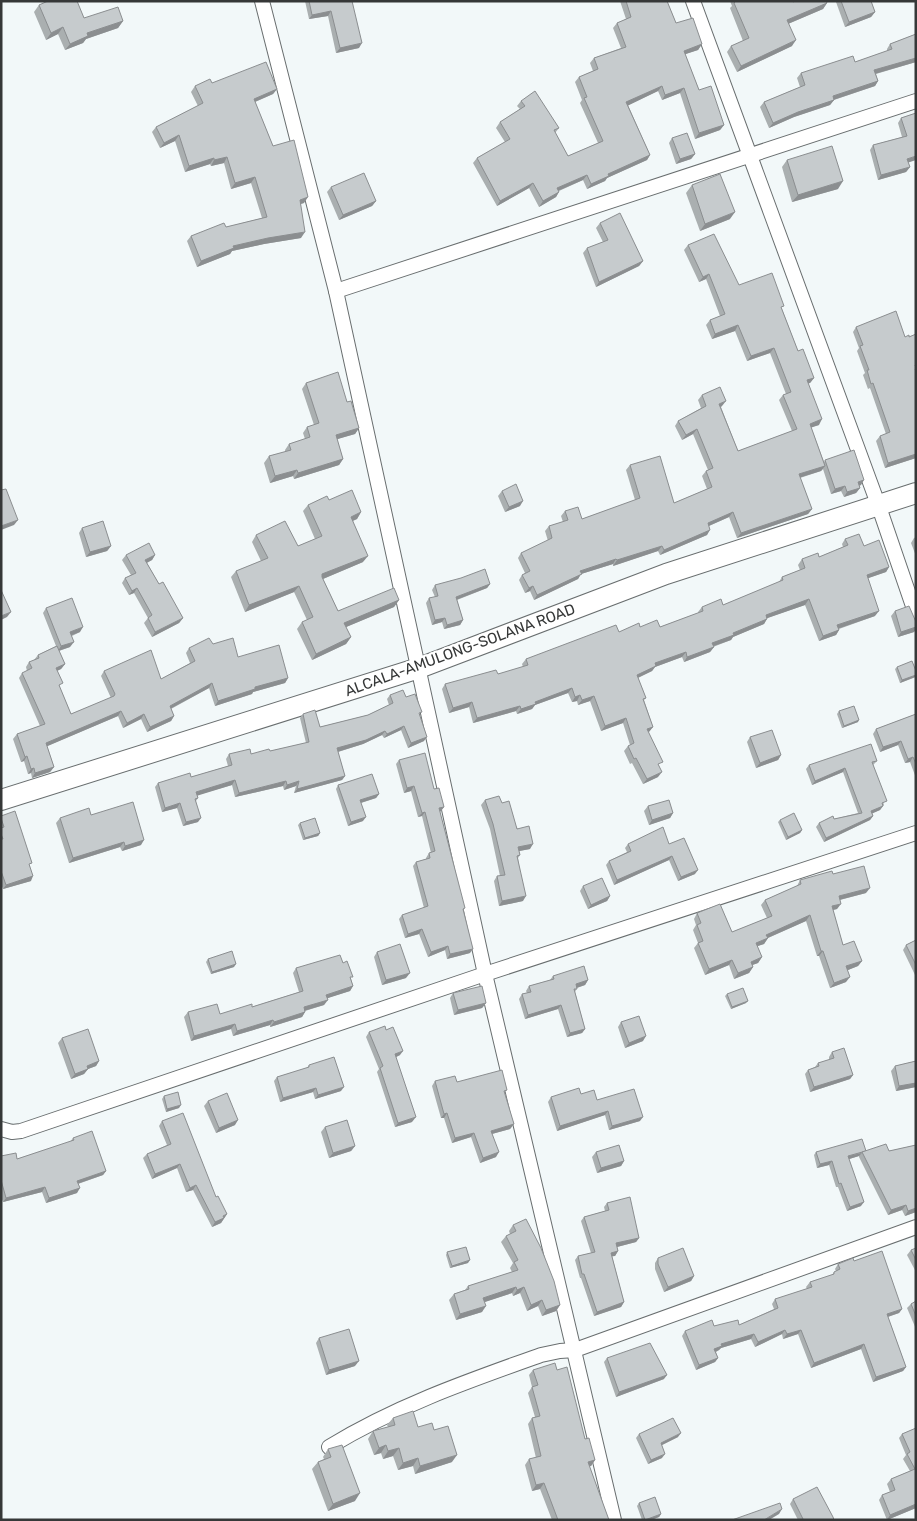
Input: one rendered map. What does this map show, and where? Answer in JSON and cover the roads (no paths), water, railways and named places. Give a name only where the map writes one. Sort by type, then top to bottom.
[{"type":"main road","name":"ALCALA-AMULONG-SOLANA ROAD","points":[[1,800],[419,668],[666,574],[916,493]]},
{"type":"street","points":[[262,1],[336,292],[485,974],[614,1520]]},
{"type":"street","points":[[693,1],[878,504],[916,615]]},
{"type":"street","points":[[336,292],[916,101]]},
{"type":"street","points":[[1,1129],[12,1132],[21,1130],[485,974],[916,833]]},
{"type":"street","points":[[329,1447],[359,1429],[425,1397],[541,1355],[575,1350],[916,1227]]}]
